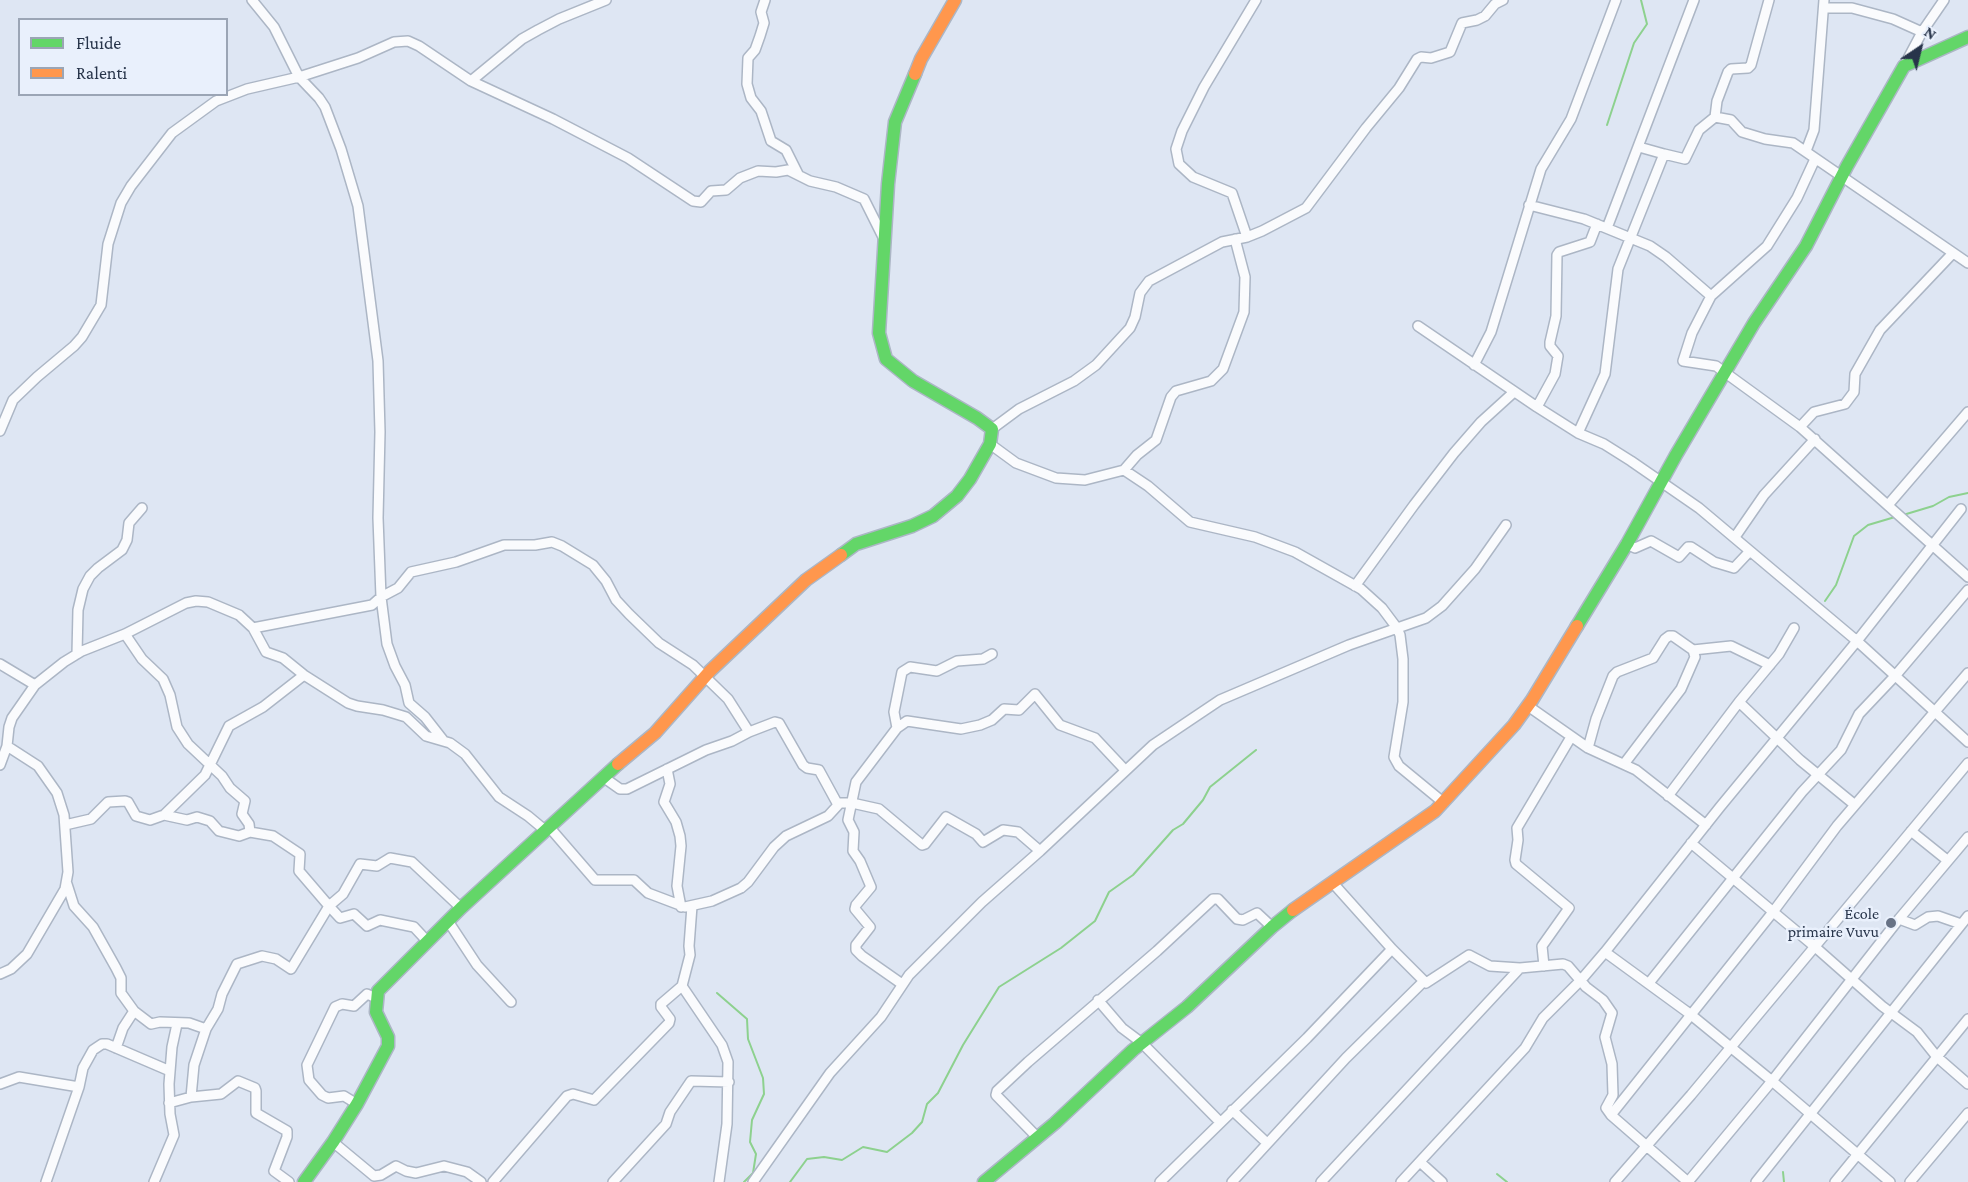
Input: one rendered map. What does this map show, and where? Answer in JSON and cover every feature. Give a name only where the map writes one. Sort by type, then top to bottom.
[{"type":"street","points":[[252,0],[274,27],[299,77],[325,107],[341,149],[361,219],[378,361],[380,432],[378,518],[381,597],[387,644],[406,688],[409,703],[423,715],[442,740]]},
{"type":"street","points":[[471,81],[522,39],[559,19],[606,0]]},
{"type":"street","points":[[765,0],[761,12],[764,23],[760,36],[755,50],[747,58],[747,84],[752,98],[761,111],[771,141],[786,150],[798,174]]},
{"type":"street","points":[[955,0],[921,59],[896,122],[888,184],[879,333],[886,359],[913,381],[992,429]]},
{"type":"street","points":[[1246,237],[1232,193],[1193,177],[1179,164],[1176,149],[1182,130],[1204,87],[1256,0]]},
{"type":"street","points":[[304,1182],[357,1104],[389,1041],[376,1012],[378,991],[461,908],[603,777],[661,727],[705,676],[806,580],[851,547],[925,521],[942,510],[970,480],[990,444],[992,429],[1019,409],[1074,381],[1096,365],[1130,328],[1140,293],[1149,281],[1222,242],[1246,237],[1306,208],[1399,88],[1417,59],[1431,58],[1450,52],[1462,23],[1485,16],[1495,4],[1503,0]]},
{"type":"street","points":[[1474,365],[1491,332],[1544,162],[1571,119],[1616,0]]},
{"type":"street","points":[[1607,228],[1694,0]]},
{"type":"street","points":[[1716,117],[1717,100],[1728,72],[1731,69],[1748,68],[1750,65],[1769,0]]},
{"type":"street","points":[[984,1182],[1038,1138],[1272,927],[1332,882],[1426,819],[1444,803],[1514,725],[1528,706],[1627,544],[1763,308],[1806,246],[1841,177],[1922,32],[1944,0]]},
{"type":"street","points":[[1806,151],[1814,130],[1824,4],[1852,8],[1893,19],[1922,32]]},
{"type":"street","points":[[1904,66],[1968,37]]},
{"type":"street","points":[[0,431],[14,400],[82,337],[100,305],[108,244],[117,213],[131,186],[167,138],[216,101],[247,89],[299,77],[394,42],[408,41],[419,46],[471,81],[617,152],[698,202],[701,202],[711,191],[726,190],[740,178],[758,171],[788,170],[810,181],[836,187],[864,198],[885,242]]},
{"type":"street","points":[[1639,147],[1684,160],[1699,130],[1716,117],[1731,120],[1742,132],[1765,139],[1793,143],[1968,263]]},
{"type":"street","points":[[1578,433],[1605,374],[1618,269],[1664,154]]},
{"type":"street","points":[[1815,159],[1797,198],[1767,246],[1711,296],[1692,333],[1683,361],[1713,365],[1800,427],[1968,577]]},
{"type":"street","points":[[1529,206],[1597,224],[1659,251],[1711,296]]},
{"type":"street","points":[[1537,407],[1555,374],[1558,356],[1550,346],[1556,316],[1557,255],[1559,252],[1590,242],[1597,224]]},
{"type":"street","points":[[990,444],[1016,463],[1056,478],[1085,480],[1124,470],[1137,455],[1156,440],[1171,397],[1176,391],[1211,381],[1223,369],[1244,312],[1245,276],[1235,239]]},
{"type":"street","points":[[1800,427],[1814,412],[1845,404],[1854,392],[1855,374],[1880,330],[1953,253]]},
{"type":"street","points":[[1418,326],[1537,407],[1578,433],[1604,444],[1699,508],[1857,641],[1968,742]]},
{"type":"street","points":[[1355,586],[1455,453],[1481,422],[1514,392]]},
{"type":"street","points":[[1888,505],[1968,412]]},
{"type":"street","points":[[1735,537],[1764,495],[1815,440]]},
{"type":"street","points":[[1124,470],[1148,486],[1190,522],[1255,537],[1295,552],[1355,586],[1377,603],[1398,628],[1403,659],[1403,702],[1394,757],[1400,765],[1444,803]]},
{"type":"street","points":[[77,654],[78,610],[84,589],[90,576],[98,567],[122,550],[129,524],[142,508]]},
{"type":"street","points":[[1401,1182],[1525,1048],[1543,1018],[1605,952],[1691,843],[1857,641],[1961,508]]},
{"type":"street","points":[[753,1182],[834,1067],[878,1022],[909,975],[974,910],[1153,745],[1220,700],[1349,645],[1426,618],[1442,606],[1475,569],[1506,525]]},
{"type":"street","points":[[253,628],[372,605],[398,588],[411,572],[456,562],[504,545],[535,545],[552,542],[592,565],[606,581],[616,600],[629,614],[659,643],[705,676],[733,705],[749,732]]},
{"type":"street","points":[[1627,544],[1635,548],[1651,542],[1679,557],[1688,547],[1692,547],[1714,562],[1734,568],[1750,551]]},
{"type":"street","points":[[1649,983],[1817,776],[1841,750],[1859,714],[1895,676],[1968,590]]},
{"type":"street","points":[[0,765],[7,746],[12,718],[35,685],[77,654],[125,634],[177,606],[196,601],[208,602],[233,611],[244,618],[253,628],[266,652],[283,658],[304,675],[353,705],[377,708],[406,717],[426,736],[442,740],[465,754],[504,801],[548,829],[595,880],[634,880],[648,893],[681,907],[712,901],[741,888],[774,847],[786,836],[828,816],[839,804],[852,803],[882,810],[922,845],[946,817],[976,834],[982,842],[1003,830],[1011,831],[1020,833],[1040,851]]},
{"type":"street","points":[[1668,796],[1787,643],[1794,628]]},
{"type":"street","points":[[125,634],[142,659],[163,680],[171,696],[177,727],[188,744],[245,801],[242,814],[249,824],[250,832]]},
{"type":"street","points":[[1588,748],[1613,676],[1617,672],[1653,657],[1669,636],[1693,650],[1731,646],[1770,665]]},
{"type":"street","points":[[1624,764],[1681,689],[1695,657],[1693,650]]},
{"type":"street","points":[[897,728],[894,712],[902,672],[910,667],[937,671],[957,661],[985,659],[992,654]]},
{"type":"street","points":[[0,664],[35,685]]},
{"type":"street","points":[[1611,1115],[1855,805],[1968,673]]},
{"type":"street","points":[[65,825],[91,819],[108,802],[126,801],[136,816],[150,820],[164,814],[183,794],[201,780],[210,767],[229,726],[263,706],[304,675]]},
{"type":"street","points":[[902,984],[856,950],[856,945],[870,925],[855,909],[856,905],[872,887],[852,848],[854,832],[849,822],[857,779],[897,728],[907,721],[961,729],[980,725],[992,720],[1004,709],[1019,710],[1035,694],[1060,725],[1095,738],[1125,770]]},
{"type":"street","points":[[1739,702],[1817,776],[1855,805]]},
{"type":"street","points":[[1528,706],[1588,748],[1636,770],[1706,825]]},
{"type":"street","points":[[603,777],[620,789],[627,789],[706,750],[775,722],[779,723],[803,765],[819,770],[839,804]]},
{"type":"street","points":[[1544,966],[1542,946],[1569,908],[1516,864],[1517,828],[1570,737]]},
{"type":"street","points":[[7,746],[38,766],[57,794],[65,825],[67,878],[72,903],[94,930],[121,978],[121,993],[134,1011],[151,1024],[189,1023],[207,1029]]},
{"type":"street","points":[[1615,1182],[1968,763]]},
{"type":"street","points":[[667,769],[670,784],[664,802],[676,822],[680,836],[681,853],[677,886],[681,907]]},
{"type":"street","points":[[164,814],[185,820],[197,817],[208,820],[219,831],[239,836],[250,832],[273,836],[300,854],[299,871],[340,918],[354,915],[367,926],[380,920],[414,927],[428,941]]},
{"type":"street","points":[[1911,831],[1947,860]]},
{"type":"street","points":[[1332,882],[1423,982],[1429,983],[1469,955],[1490,966],[1520,968],[1565,965],[1590,991],[1603,1000],[1612,1013],[1605,1037],[1612,1064],[1613,1095],[1606,1107],[1611,1115],[1688,1182],[1772,1081],[1899,919],[1968,837]]},
{"type":"street","points":[[1691,843],[1921,1036],[1937,1057],[1968,1084]]},
{"type":"street","points":[[191,1097],[194,1065],[207,1029],[237,964],[262,956],[276,959],[291,969],[329,906],[343,894],[360,864],[377,866],[390,858],[412,862],[461,908]]},
{"type":"street","points":[[0,974],[11,969],[27,954],[67,878]]},
{"type":"street","points":[[1038,1138],[998,1098],[996,1093],[1028,1062],[1157,951],[1212,899],[1218,899],[1237,919],[1243,920],[1257,913],[1272,927]]},
{"type":"street","points":[[493,1182],[567,1096],[573,1094],[594,1100],[670,1021],[661,1007],[662,1001],[682,986],[690,955],[692,906]]},
{"type":"street","points":[[1899,919],[1915,926],[1928,917],[1938,916],[1961,924]]},
{"type":"street","points":[[1756,1182],[1968,916]]},
{"type":"street","points":[[448,921],[477,964],[511,1002]]},
{"type":"street","points":[[1160,1182],[1307,1038],[1392,949]]},
{"type":"street","points":[[1605,952],[1731,1047],[1890,1182]]},
{"type":"street","points":[[1321,1182],[1520,968]]},
{"type":"street","points":[[1232,1182],[1346,1058],[1423,982]]},
{"type":"street","points":[[682,986],[722,1046],[728,1062],[727,1124],[719,1182]]},
{"type":"street","points":[[357,1104],[344,1096],[328,1098],[322,1095],[309,1080],[307,1065],[335,1007],[342,1004],[356,1006],[366,994],[376,998]]},
{"type":"street","points":[[1098,1000],[1122,1028],[1142,1042],[1220,1122]]},
{"type":"street","points":[[116,1048],[123,1028],[134,1011]]},
{"type":"street","points":[[1836,1182],[1968,1019]]},
{"type":"street","points":[[154,1182],[174,1136],[169,1103],[172,1047],[177,1024]]},
{"type":"street","points":[[46,1182],[80,1087],[82,1068],[93,1050],[102,1044],[107,1044],[170,1071]]},
{"type":"street","points":[[0,1084],[19,1077],[80,1087]]},
{"type":"street","points":[[169,1103],[191,1097],[221,1094],[238,1081],[255,1088],[255,1111],[287,1131],[287,1137],[274,1171],[289,1182]]},
{"type":"street","points":[[613,1182],[666,1124],[670,1112],[692,1081],[729,1082]]},
{"type":"street","points":[[1233,1110],[1267,1143]]},
{"type":"street","points":[[1910,1182],[1968,1113]]},
{"type":"street","points":[[333,1142],[374,1176],[381,1175],[396,1166],[406,1171],[421,1173],[444,1166],[467,1172],[481,1182]]},
{"type":"street","points":[[1420,1162],[1442,1182]]},
{"type":"waterway","points":[[1607,125],[1634,43],[1647,24],[1641,0]]},
{"type":"waterway","points":[[1903,515],[1933,506],[1949,497],[1968,493]]},
{"type":"waterway","points":[[1825,601],[1836,585],[1854,536],[1868,525],[1895,517]]},
{"type":"waterway","points":[[790,1182],[807,1159],[824,1157],[842,1160],[863,1147],[887,1152],[912,1133],[922,1122],[927,1104],[938,1093],[963,1045],[999,987],[1061,948],[1095,921],[1109,892],[1133,875],[1173,830],[1183,824],[1203,800],[1210,787],[1256,750]]},
{"type":"waterway","points":[[717,993],[747,1019],[748,1039],[763,1078],[764,1094],[752,1120],[750,1142],[756,1154],[753,1173],[744,1182]]},
{"type":"waterway","points":[[1783,1172],[1784,1182]]},
{"type":"waterway","points":[[1497,1174],[1507,1182]]},
{"type":"traffic: fast","points":[[1577,626],[1627,544],[1676,455],[1754,323],[1806,246],[1847,166],[1904,66],[1968,37]]},
{"type":"traffic: fast","points":[[841,555],[856,544],[912,526],[933,516],[957,496],[970,479],[990,444],[992,429],[913,381],[886,359],[879,333],[888,184],[895,122],[915,74]]},
{"type":"traffic: fast","points":[[304,1182],[357,1104],[388,1046],[388,1037],[376,1012],[378,991],[461,908],[618,764]]},
{"type":"traffic: fast","points":[[984,1182],[1055,1123],[1133,1050],[1187,1007],[1293,910]]},
{"type":"traffic: slow","points":[[915,74],[921,59],[955,0]]},
{"type":"traffic: slow","points":[[618,764],[655,733],[710,671],[806,580],[841,555]]},
{"type":"traffic: slow","points":[[1293,910],[1435,811],[1514,725],[1577,626]]},
{"type":"place","name":"École primaire Vuvu","points":[[1891,923]]}]
